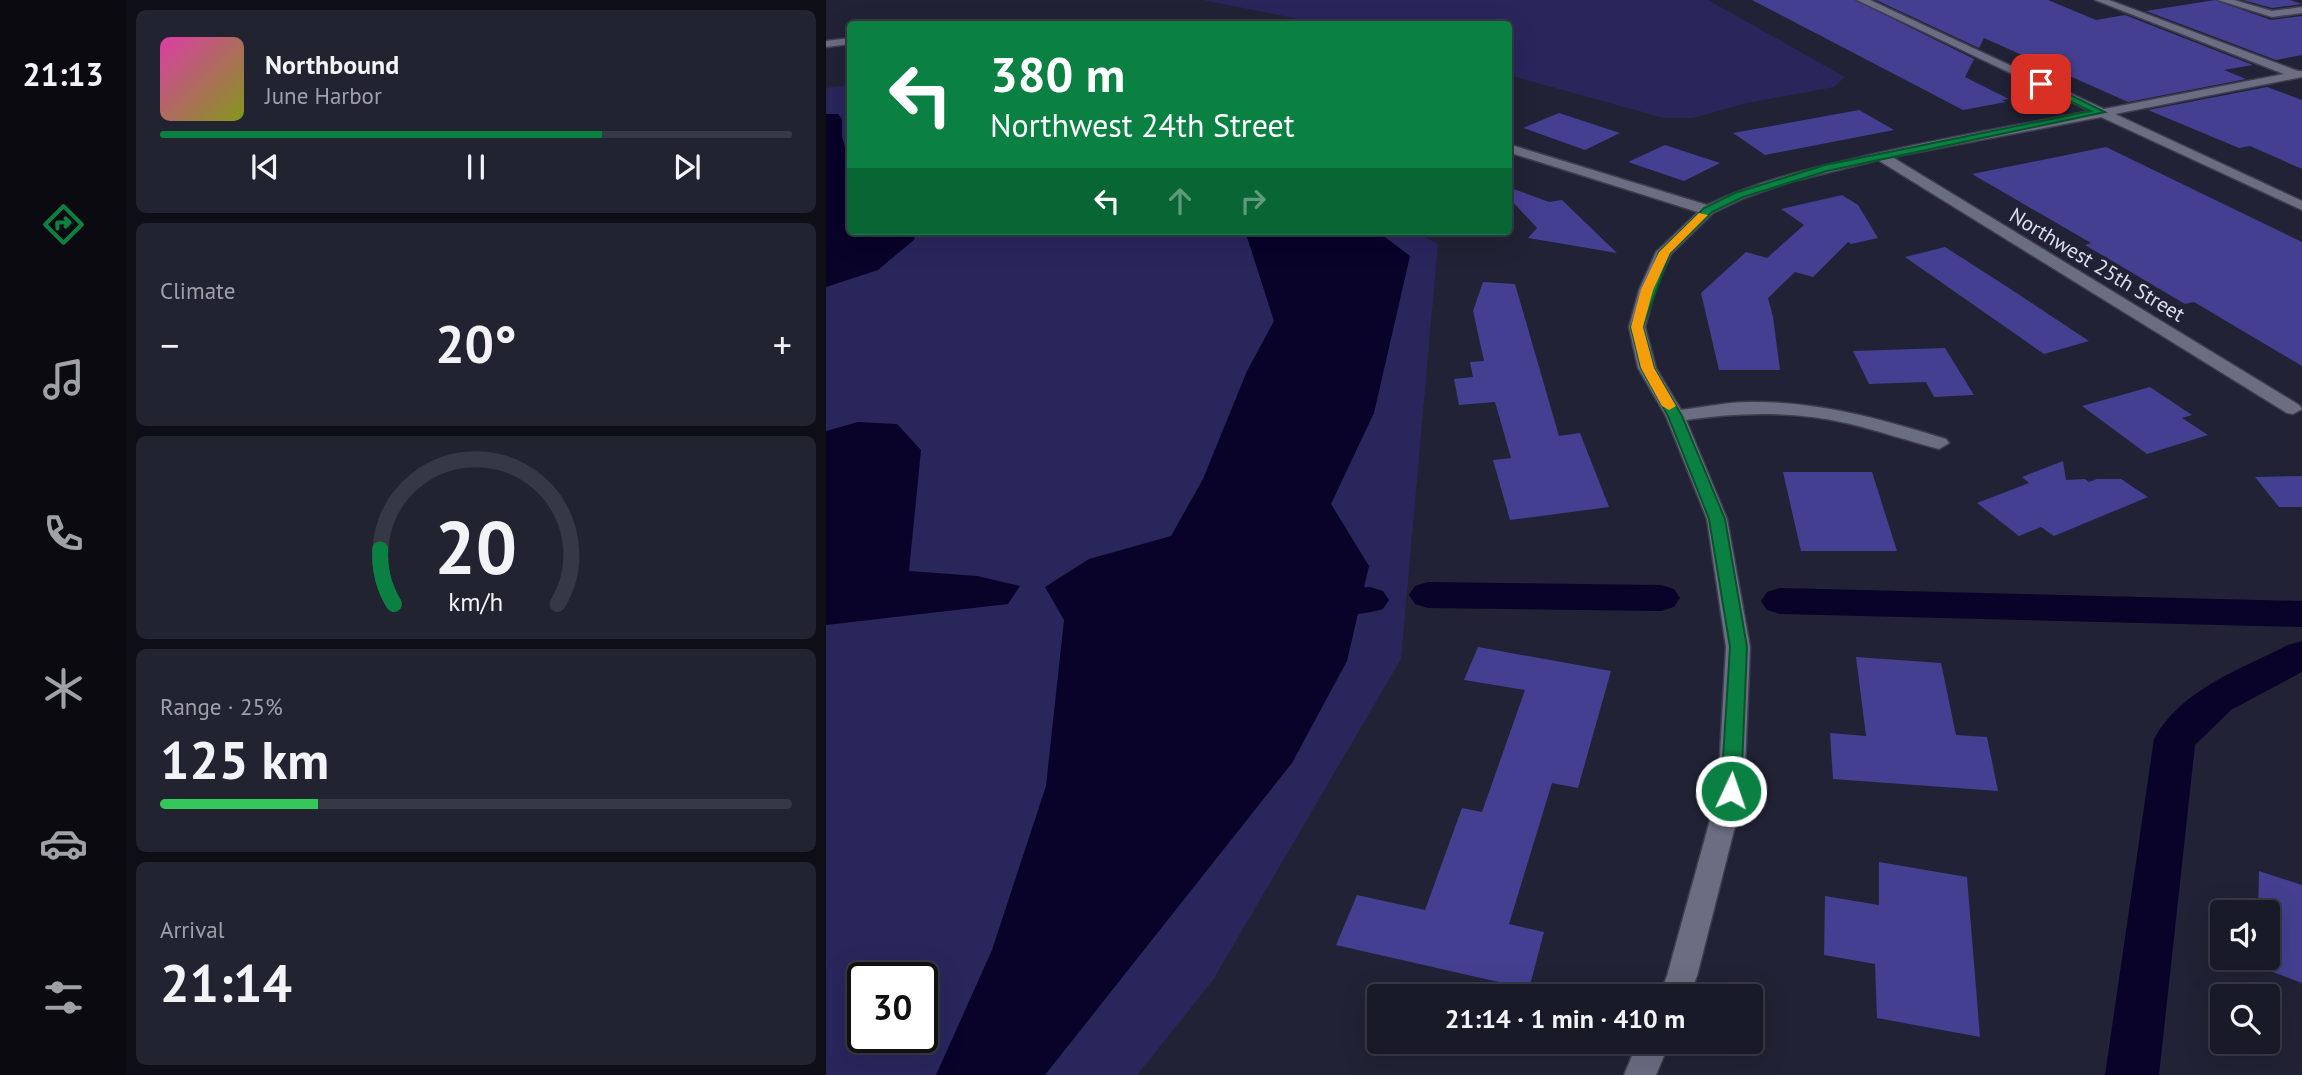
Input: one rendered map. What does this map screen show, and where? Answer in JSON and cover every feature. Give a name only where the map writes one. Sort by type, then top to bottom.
[{"type":"street","points":[[1863,0],[2302,206]]},
{"type":"street","points":[[2099,0],[2300,75]]},
{"type":"street","points":[[2223,0],[2263,13],[2279,14],[2302,10]]},
{"type":"street","points":[[826,44],[847,41]]},
{"type":"street","points":[[1679,984],[1731,791],[1738,647],[1717,519],[1675,416],[1647,368],[1637,327],[1647,290],[1664,252],[1708,210],[1739,195],[1785,179],[1880,156],[2300,75]]},
{"type":"street","points":[[1512,149],[1708,210]]},
{"type":"street","name":"Northwest 25th Street","points":[[1880,156],[2293,409]]},
{"type":"street","points":[[1675,416],[1749,407],[1805,410],[1860,419],[1939,443]]},
{"type":"street","points":[[1640,1075],[1649,1054]]},
{"type":"shaded area","points":[[1203,0],[1708,0],[1845,77],[1834,87],[1747,103],[1693,118],[1664,118],[1512,76],[1512,21],[1309,21]]},
{"type":"shaded area","points":[[847,85],[847,235],[1421,235],[1438,244],[1401,659],[1213,980],[1137,1075],[826,1075],[826,88]]},
{"type":"shaded area","points":[[826,114],[838,114],[842,119],[842,137],[847,147],[847,235],[912,235],[915,239],[878,270],[826,287]]},
{"type":"shaded area","points":[[1246,235],[1382,235],[1410,256],[1374,413],[1331,504],[1369,566],[1347,661],[1292,763],[1045,1075],[936,1075],[992,950],[1046,786],[1064,620],[1045,587],[1089,559],[1171,536],[1203,479],[1247,371],[1274,321]]},
{"type":"shaded area","points":[[858,422],[897,424],[921,450],[909,571],[977,576],[1020,586],[1008,604],[826,625],[826,431]]},
{"type":"building","points":[[1752,0],[1855,0],[1974,59],[1965,77],[2009,99],[2002,100],[2006,102],[1963,110]]},
{"type":"building","points":[[1876,0],[2048,0],[2096,20],[2125,15],[2253,65],[2224,70],[2246,79],[2128,102],[1984,38],[1979,48]]},
{"type":"building","points":[[2215,0],[2271,20],[2302,16],[2302,55],[2276,60],[2146,11]]},
{"type":"building","points":[[2243,0],[2290,0],[2302,4],[2272,8]]},
{"type":"building","points":[[2267,87],[2302,100],[2302,169],[2250,146],[2239,148],[2148,110]]},
{"type":"building","points":[[1859,110],[1894,130],[1765,155],[1733,133]]},
{"type":"building","points":[[1559,113],[1620,133],[1585,150],[1523,128]]},
{"type":"building","points":[[1665,145],[1720,163],[1684,181],[1628,162]]},
{"type":"building","points":[[2106,147],[2302,242],[2302,366],[2194,302],[2185,304],[2085,245],[2091,243],[1972,174]]},
{"type":"building","points":[[1512,188],[1549,202],[1562,200],[1617,253],[1528,238],[1537,228],[1512,201]]},
{"type":"building","points":[[1842,195],[1858,205],[1878,238],[1851,244],[1848,242],[1813,277],[1795,272],[1768,298],[1780,370],[1719,370],[1701,293],[1746,252],[1767,258],[1804,225],[1781,209]]},
{"type":"building","points":[[1945,247],[2089,341],[2044,354],[1905,257]]},
{"type":"building","points":[[1483,282],[1515,284],[1559,436],[1580,433],[1609,507],[1510,520],[1493,460],[1511,458],[1495,402],[1459,405],[1454,379],[1473,377],[1470,362],[1484,361],[1473,311]]},
{"type":"building","points":[[1945,348],[1974,395],[1934,397],[1926,382],[1869,384],[1853,351]]},
{"type":"building","points":[[2150,387],[2192,415],[2182,418],[2208,435],[2147,454],[2082,406]]},
{"type":"building","points":[[2063,461],[2066,480],[2085,479],[2089,482],[2097,479],[2121,479],[2148,497],[2054,536],[2041,527],[2019,536],[1977,503],[2029,483],[2022,477]]},
{"type":"building","points":[[1783,472],[1872,472],[1897,551],[1801,551]]},
{"type":"building","points":[[2302,476],[2302,507],[2279,507],[2255,477]]},
{"type":"building","points":[[1478,647],[1611,671],[1578,788],[1552,783],[1509,924],[1544,932],[1530,984],[1507,984],[1336,945],[1357,895],[1425,910],[1462,808],[1482,812],[1525,690],[1464,680]]},
{"type":"building","points":[[1856,657],[1941,663],[1956,735],[1987,737],[1998,791],[1833,779],[1830,733],[1866,736]]},
{"type":"building","points":[[1879,862],[1967,877],[1980,1037],[1877,1018],[1875,964],[1824,955],[1825,896],[1879,905]]},
{"type":"building","points":[[2259,871],[2302,885],[2302,983],[2270,971],[2280,970],[2280,900],[2258,900]]},
{"type":"waterway","points":[[1428,595],[1661,598]]},
{"type":"waterway","points":[[1314,602],[1370,600]]},
{"type":"waterway","points":[[1780,601],[2302,614]]},
{"type":"waterway","points":[[2132,1075],[2175,739],[2217,699],[2302,655]]},
{"type":"slow traffic","points":[[1669,406],[1647,368],[1637,327],[1647,290],[1664,252],[1702,215]]},
{"type":"route","points":[[1731,791],[1738,647],[1717,519],[1675,416],[1647,368],[1637,327],[1647,290],[1664,252],[1708,210],[1739,195],[1825,168],[2101,112],[2041,84]]}]
